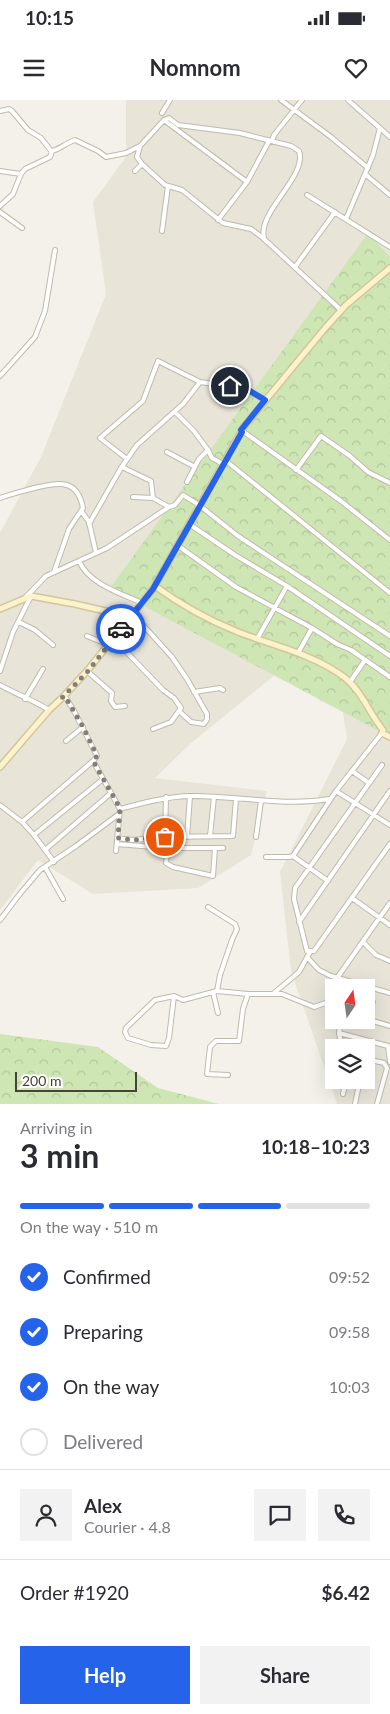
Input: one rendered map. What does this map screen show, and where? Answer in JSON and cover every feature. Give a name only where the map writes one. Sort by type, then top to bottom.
[{"type":"main road","points":[[0,767],[49,710],[88,671],[155,586],[199,505],[242,432],[241,430],[341,310],[390,268]]},
{"type":"main road","points":[[155,586],[192,611],[219,625],[321,663],[350,682],[383,730],[382,733],[390,737]]},
{"type":"main road","points":[[0,610],[31,596],[132,616]]},
{"type":"street","points":[[162,113],[170,100]]},
{"type":"street","points":[[281,100],[332,137],[368,168]]},
{"type":"street","points":[[218,220],[247,182],[274,135],[302,100]]},
{"type":"street","points":[[348,100],[390,137]]},
{"type":"street","points":[[0,111],[9,109],[12,111],[28,130],[41,138],[52,152]]},
{"type":"street","points":[[0,206],[14,194],[21,174],[25,169],[50,157],[52,152],[75,140],[106,157],[126,152],[140,146],[168,118],[178,125],[240,132],[298,149],[301,155],[295,173],[265,223],[262,232],[264,238]]},
{"type":"street","points":[[164,120],[247,182]]},
{"type":"street","points":[[346,219],[368,168],[380,128]]},
{"type":"street","points":[[140,146],[137,156],[142,164],[165,185],[182,190],[225,225],[254,230],[341,310]]},
{"type":"street","points":[[136,171],[142,164]]},
{"type":"street","points":[[0,171],[21,174]]},
{"type":"street","points":[[364,174],[390,195]]},
{"type":"street","points":[[162,231],[168,186]]},
{"type":"street","points":[[307,195],[390,248]]},
{"type":"street","points":[[0,212],[22,228]]},
{"type":"street","points":[[295,267],[335,212]]},
{"type":"street","points":[[0,376],[35,337],[45,311],[55,250]]},
{"type":"street","points":[[127,459],[100,438],[143,401],[158,361],[200,382],[242,388],[265,400]]},
{"type":"street","points":[[89,524],[127,459],[142,440],[186,401],[200,382]]},
{"type":"street","points":[[174,412],[189,426],[212,458],[224,462],[390,593]]},
{"type":"street","points":[[241,430],[262,443],[296,470],[341,501],[390,540]]},
{"type":"street","points":[[296,470],[321,436],[350,456],[368,472],[390,484]]},
{"type":"street","points":[[187,482],[202,454],[208,450]]},
{"type":"street","points":[[167,452],[195,467]]},
{"type":"street","points":[[122,467],[151,481],[154,498]]},
{"type":"street","points":[[0,498],[58,483],[69,485],[82,499],[82,512],[69,529],[54,572]]},
{"type":"street","points":[[23,599],[39,582],[54,572],[96,553],[174,505],[183,495],[199,505],[238,536],[390,636]]},
{"type":"street","points":[[133,497],[154,498],[169,508]]},
{"type":"street","points":[[82,512],[89,524],[96,553]]},
{"type":"street","points":[[189,524],[235,556],[287,586],[390,656]]},
{"type":"street","points":[[177,545],[236,587],[351,650],[390,677]]},
{"type":"street","points":[[79,561],[85,572],[95,580],[142,603]]},
{"type":"street","points":[[257,639],[287,586]]},
{"type":"street","points":[[0,671],[13,632],[31,596]]},
{"type":"street","points":[[132,616],[172,657],[207,714],[207,719],[204,724],[191,722],[180,711]]},
{"type":"street","points":[[19,622],[35,630],[53,645]]},
{"type":"street","points":[[298,653],[312,628]]},
{"type":"street","points":[[87,636],[109,645]]},
{"type":"street","points":[[114,639],[182,708],[171,722],[153,729]]},
{"type":"street","points":[[350,682],[365,660]]},
{"type":"street","points":[[25,699],[43,670]]},
{"type":"street","points":[[88,671],[112,693],[111,700],[115,707],[125,706]]},
{"type":"street","points":[[0,685],[49,710]]},
{"type":"street","points":[[194,692],[214,688],[223,690]]},
{"type":"street","points":[[22,822],[97,756],[66,698],[62,698]]},
{"type":"street","points":[[66,741],[83,727]]},
{"type":"street","points":[[266,857],[289,858],[293,856],[336,790],[382,733]]},
{"type":"street","points":[[93,761],[120,808],[116,850]]},
{"type":"street","points":[[310,952],[306,950],[299,922],[295,888],[382,765]]},
{"type":"street","points":[[352,771],[369,783]]},
{"type":"street","points":[[34,835],[103,779]]},
{"type":"street","points":[[336,790],[390,826]]},
{"type":"street","points":[[299,922],[390,791]]},
{"type":"street","points":[[45,850],[111,793]]},
{"type":"street","points":[[120,808],[166,797],[190,796],[261,801],[311,802],[330,800]]},
{"type":"street","points":[[187,837],[190,796]]},
{"type":"street","points":[[166,797],[168,848],[166,863],[173,867],[213,876],[215,848]]},
{"type":"street","points":[[210,836],[214,797]]},
{"type":"street","points":[[118,838],[133,840],[167,837],[233,836],[236,799]]},
{"type":"street","points":[[256,836],[261,801]]},
{"type":"street","points":[[0,805],[22,822],[54,862]]},
{"type":"street","points":[[0,920],[18,894],[45,867],[119,814]]},
{"type":"street","points":[[117,844],[168,848],[223,848]]},
{"type":"street","points":[[274,993],[299,972],[310,952],[314,951],[390,844]]},
{"type":"street","points":[[293,856],[328,881]]},
{"type":"street","points":[[45,867],[63,899]]},
{"type":"street","points":[[352,898],[390,925]]},
{"type":"street","points":[[307,957],[319,970],[337,978],[390,903]]},
{"type":"street","points":[[208,907],[235,924],[237,929],[215,992],[218,1013]]},
{"type":"street","points":[[363,942],[376,955],[390,961]]},
{"type":"street","points":[[375,990],[390,993]]},
{"type":"street","points":[[174,996],[169,1038],[166,1046],[151,1045],[128,1038],[125,1032],[126,1028],[155,1000],[174,996],[183,1000],[215,992],[274,993],[282,994],[314,1007],[325,1003]]},
{"type":"street","points":[[228,1075],[207,1074],[210,1047],[216,1041],[239,1041],[243,1009],[248,994]]},
{"type":"street","points":[[375,1022],[390,1026]]},
{"type":"street","points":[[340,1029],[340,1039]]},
{"type":"street","points":[[339,1033],[388,1046],[390,1062]]},
{"type":"street","points":[[375,1061],[384,1063],[387,1068],[377,1104]]},
{"type":"street","points":[[343,1094],[344,1089]]},
{"type":"street","points":[[355,1104],[358,1089]]},
{"type":"shaded area","points":[[126,100],[390,100],[390,1104],[337,1104],[332,1089],[375,1089],[375,1039],[325,1039],[325,1069],[291,971],[280,872],[347,739],[342,706],[276,674],[190,744],[155,778],[267,791],[251,855],[198,888],[93,894],[38,860],[0,910],[0,533],[41,457],[106,294],[93,202],[126,157]]},
{"type":"green space","points":[[368,233],[390,257],[390,734],[388,736],[110,588]]},
{"type":"green space","points":[[0,1034],[98,1047],[158,1088],[219,1104],[0,1104]]},
{"type":"way so far","points":[[121,629],[88,671],[62,698],[66,698],[86,733],[97,756],[93,761],[120,808],[118,838],[133,840],[165,837]]},
{"type":"route","points":[[121,629],[153,589],[242,432],[241,430],[265,400],[250,391],[230,386]]}]
